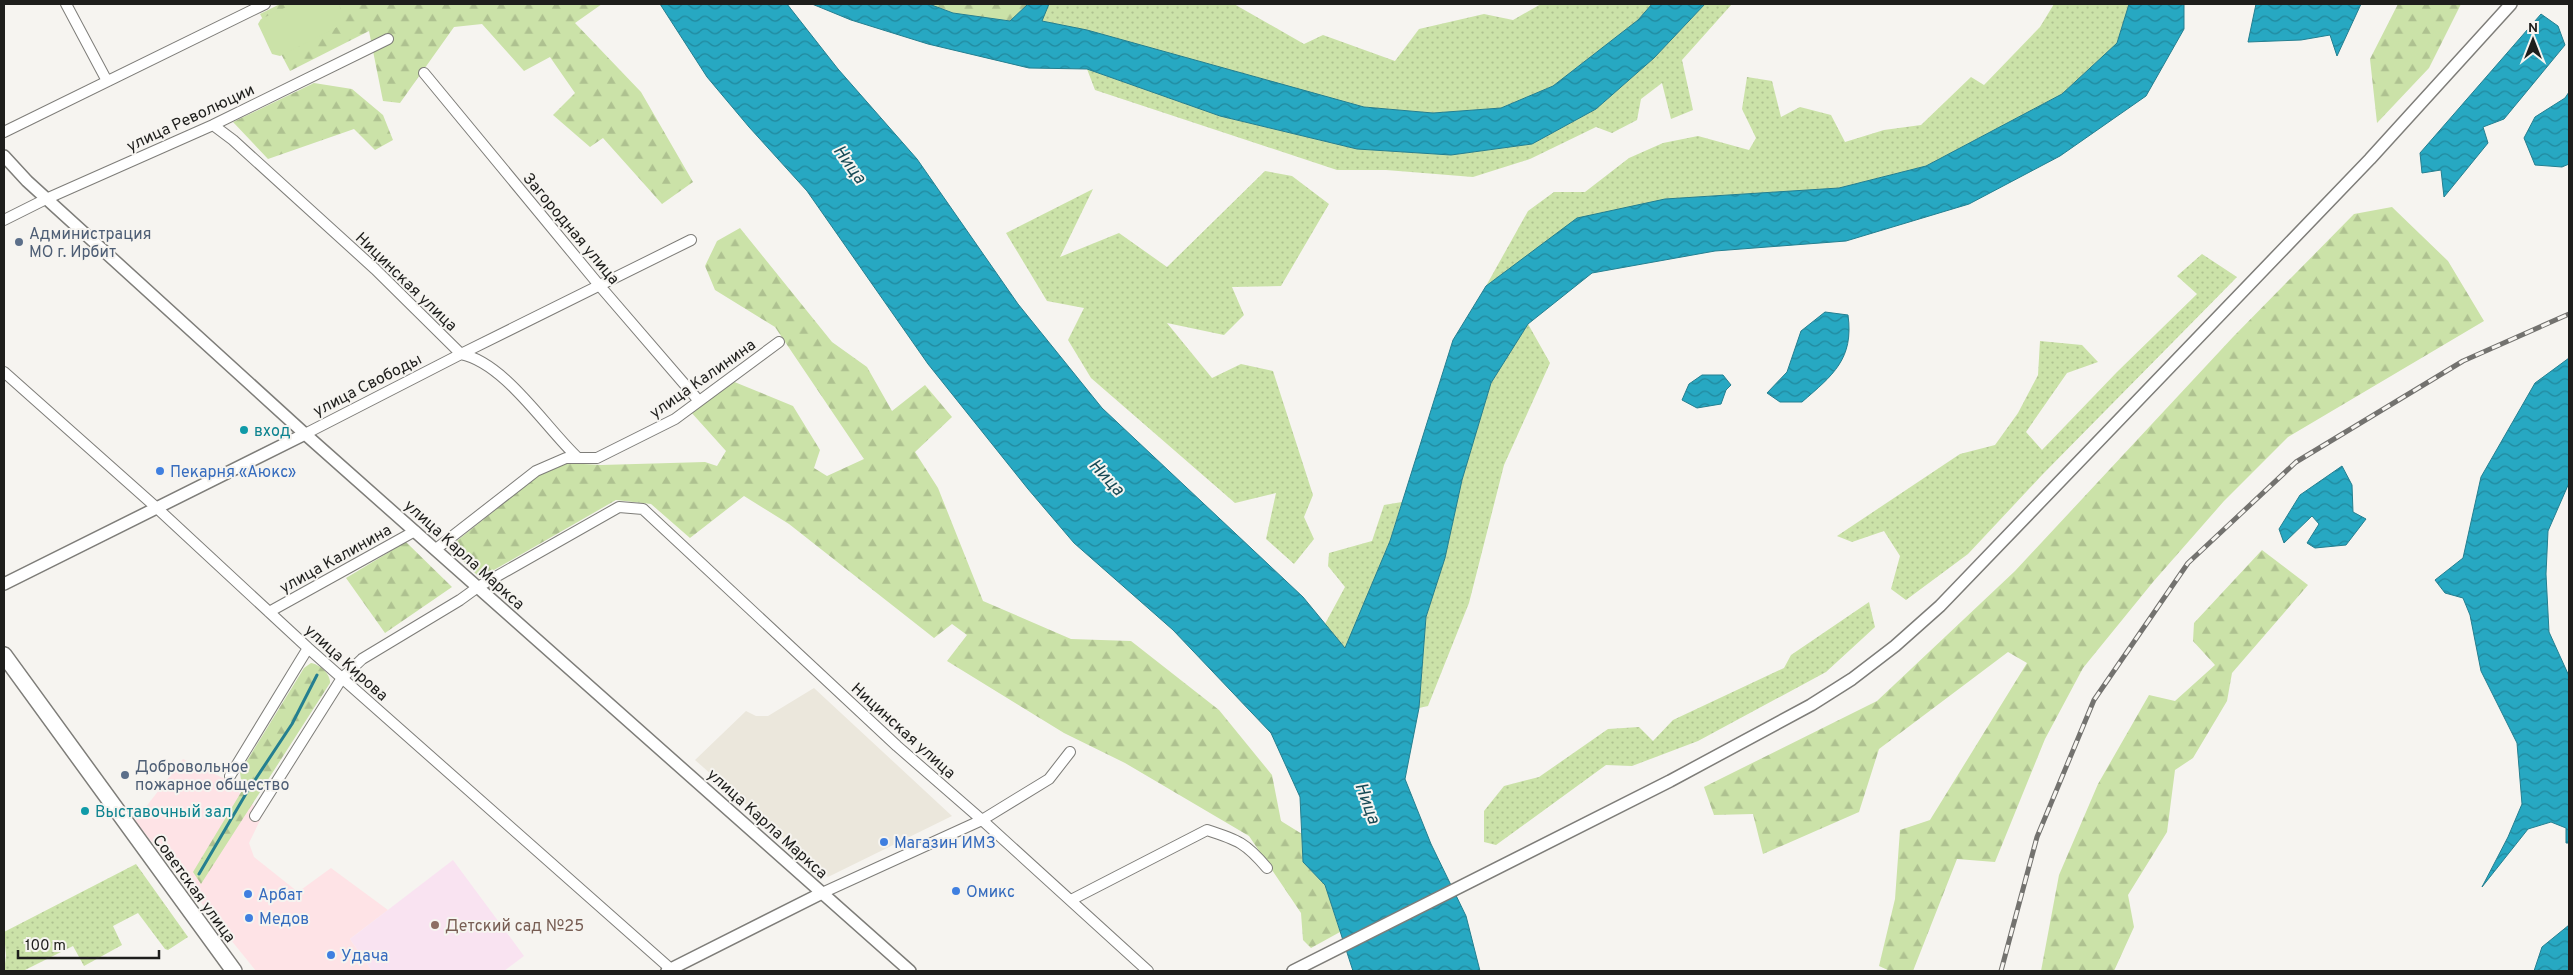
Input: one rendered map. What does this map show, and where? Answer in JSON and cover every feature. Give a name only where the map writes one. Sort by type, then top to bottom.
[{"type":"main road","name":"Советская улица","points":[[4,655],[234,971]]},
{"type":"street","points":[[66,4],[107,81]]},
{"type":"street","points":[[4,132],[107,81],[243,9],[265,4]]},
{"type":"street","points":[[1293,971],[1670,781],[1811,705],[1852,679],[1895,646],[1940,606],[2356,173],[2511,4]]},
{"type":"street","name":"улица Революции","points":[[4,220],[46,199],[213,125],[388,39]]},
{"type":"street","name":"Загородная улица","points":[[424,73],[599,285],[700,401]]},
{"type":"street","name":"Ницинская улица","points":[[213,125],[233,140],[375,269],[461,354],[472,356],[491,366],[578,458]]},
{"type":"street","name":"улица Карла Маркса","points":[[4,156],[46,199],[305,434],[910,971]]},
{"type":"street","name":"улица Свободы","points":[[4,584],[158,509],[461,354],[692,240]]},
{"type":"street","name":"улица Калинина","points":[[436,549],[536,471],[566,458],[597,458],[675,419],[779,342]]},
{"type":"street","name":"улица Кирова","points":[[4,372],[158,509],[308,648],[670,971]]},
{"type":"street","name":"Ницинская улица","points":[[478,587],[619,507],[642,509],[890,740],[982,820],[1148,971]]},
{"type":"street","name":"улица Калинина","points":[[269,612],[415,531]]},
{"type":"street","points":[[255,816],[342,678],[362,659],[460,600],[478,587]]},
{"type":"street","points":[[230,776],[308,648]]},
{"type":"street","points":[[670,971],[822,893],[982,820],[1049,779],[1070,752]]},
{"type":"street","points":[[1071,900],[1207,830],[1237,840],[1251,849],[1267,868]]},
{"type":"shaded area","points":[[814,688],[952,816],[828,877],[695,760],[746,711],[756,716],[768,716]]},
{"type":"shaded area","points":[[183,759],[223,778],[263,814],[249,843],[254,857],[298,892],[331,868],[388,910],[350,939],[372,971],[256,971],[135,821]]},
{"type":"shaded area","name":"Детский сад №25","points":[[453,860],[524,956],[504,971],[372,971],[350,939]]},
{"type":"green space","points":[[280,4],[602,4],[575,23],[641,92],[693,182],[662,204],[603,138],[590,147],[553,115],[575,93],[550,57],[524,71],[482,24],[454,27],[400,103],[383,101],[369,31],[290,71],[260,14]]},
{"type":"green space","points":[[293,4],[339,4],[345,23],[280,56],[272,54],[258,24],[261,19]]},
{"type":"green space","points":[[929,4],[1028,4],[1010,21],[953,13]]},
{"type":"green space","points":[[1049,4],[1234,4],[1304,44],[1323,35],[1395,61],[1419,29],[1484,14],[1513,20],[1541,4],[1652,4],[1638,20],[1553,86],[1501,108],[1433,113],[1364,107],[1041,21]]},
{"type":"green space","points":[[1705,4],[1732,4],[1682,60],[1693,110],[1671,119],[1662,83],[1641,99],[1637,120],[1612,133],[1596,127],[1530,159],[1473,177],[1386,170],[1337,170],[1095,90],[1087,69],[1220,116],[1357,149],[1451,155],[1532,144],[1596,109],[1654,58]]},
{"type":"green space","points":[[2054,4],[2129,4],[2117,43],[2062,94],[1926,166],[1839,188],[1665,199],[1486,286],[1528,211],[1554,192],[1585,192],[1629,158],[1663,143],[1698,136],[1749,150],[1756,138],[1742,109],[1747,77],[1772,81],[1781,117],[1800,107],[1831,115],[1845,142],[1884,130],[1921,125],[1971,77],[1984,85],[2040,27]]},
{"type":"green space","points":[[2398,4],[2461,4],[2429,68],[2377,123],[2370,59]]},
{"type":"green space","points":[[314,83],[352,89],[383,115],[393,140],[375,150],[354,129],[268,159],[233,122]]},
{"type":"green space","points":[[1265,171],[1292,176],[1329,204],[1281,286],[1232,287],[1244,315],[1224,335],[1167,323],[1212,378],[1241,364],[1273,371],[1313,495],[1304,517],[1314,539],[1294,564],[1266,539],[1276,493],[1235,503],[1091,378],[1068,340],[1084,308],[1047,301],[1006,233],[1093,189],[1060,257],[1119,233],[1167,267]]},
{"type":"green space","points":[[2392,207],[2448,261],[2484,321],[2288,437],[2224,501],[2153,582],[2083,668],[2045,739],[1995,862],[1957,859],[1913,971],[1890,971],[1879,966],[1895,899],[1900,830],[1930,820],[2027,663],[2008,652],[1879,749],[1859,812],[1763,854],[1753,814],[1714,815],[1704,787],[1877,701],[2015,571],[2233,337],[2354,214]]},
{"type":"green space","points":[[740,228],[832,342],[867,367],[892,411],[925,385],[952,417],[915,452],[938,488],[983,601],[1071,639],[1131,641],[1219,710],[1272,775],[1281,821],[1302,834],[1303,862],[1325,885],[1340,932],[1311,948],[1303,940],[1301,913],[1249,836],[1125,763],[1064,733],[947,661],[967,635],[952,624],[934,638],[789,524],[744,496],[690,538],[651,504],[616,500],[480,578],[449,547],[539,475],[566,463],[601,465],[705,462],[717,466],[726,451],[690,411],[732,381],[793,406],[820,450],[814,468],[827,476],[864,459],[775,327],[715,290],[705,266],[717,241]]},
{"type":"green space","points":[[2202,254],[2237,277],[2042,475],[1968,554],[1906,600],[1891,589],[1900,556],[1884,531],[1852,542],[1837,536],[1960,454],[1995,445],[2018,413],[2038,375],[2040,341],[2082,345],[2098,362],[2067,373],[2026,432],[2042,450],[2117,372],[2197,294],[2177,276]]},
{"type":"green space","points":[[1528,324],[1550,363],[1504,465],[1469,603],[1428,706],[1419,708],[1426,617],[1445,558],[1462,480],[1491,383]]},
{"type":"green space","points":[[1402,502],[1390,541],[1345,649],[1325,624],[1345,587],[1328,566],[1329,553],[1372,541],[1384,505]]},
{"type":"green space","points":[[406,542],[452,587],[385,633],[346,578]]},
{"type":"green space","points":[[2262,550],[2308,585],[2232,673],[2227,701],[2193,758],[2175,770],[2167,832],[2128,895],[2134,927],[2114,971],[2041,971],[2059,875],[2098,784],[2149,695],[2175,701],[2215,665],[2193,641],[2194,623]]},
{"type":"green space","points":[[1869,602],[1875,627],[1826,672],[1698,741],[1632,766],[1606,765],[1496,845],[1484,842],[1484,811],[1504,786],[1539,777],[1608,729],[1639,727],[1653,741],[1673,720],[1784,668],[1791,655]]},
{"type":"green space","points":[[311,663],[324,670],[329,676],[330,683],[201,884],[193,872],[246,784],[241,780],[240,772],[304,668]]},
{"type":"green space","points":[[136,864],[188,937],[168,950],[165,949],[138,913],[113,926],[122,945],[84,966],[73,946],[23,971],[4,971],[6,956],[4,932]]},
{"type":"water","name":"Ница","points":[[660,4],[787,4],[838,69],[917,159],[1018,304],[1102,408],[1303,597],[1345,648],[1390,541],[1453,340],[1486,286],[1577,218],[1665,199],[1839,188],[1926,166],[2062,94],[2117,43],[2129,4],[2184,4],[2184,29],[2146,96],[2060,156],[1969,204],[1846,241],[1715,251],[1592,273],[1528,324],[1491,383],[1462,480],[1445,558],[1426,617],[1419,708],[1405,779],[1431,844],[1466,916],[1480,971],[1353,971],[1325,885],[1303,862],[1300,797],[1271,733],[1173,630],[1074,543],[1028,489],[928,364],[807,191],[707,77]]},
{"type":"water","points":[[812,4],[929,4],[953,13],[1010,21],[1028,4],[1049,4],[1042,21],[1087,30],[1364,107],[1433,113],[1501,108],[1553,86],[1638,20],[1652,4],[1705,4],[1654,58],[1596,109],[1532,144],[1451,155],[1357,149],[1220,116],[1087,69],[1029,68],[928,44],[851,20]]},
{"type":"water","points":[[2256,4],[2361,4],[2337,56],[2330,35],[2301,40],[2248,42]]},
{"type":"water","points":[[2541,14],[2558,26],[2565,45],[2504,119],[2483,127],[2488,143],[2444,197],[2441,170],[2422,173],[2420,153]]},
{"type":"water","points":[[2569,92],[2569,164],[2562,167],[2535,165],[2524,138],[2535,117],[2565,98]]},
{"type":"water","points":[[1825,312],[1848,315],[1848,343],[1839,365],[1802,402],[1780,402],[1767,393],[1787,372],[1801,331]]},
{"type":"water","points":[[2569,358],[2569,483],[2548,531],[2546,574],[2549,632],[2569,676],[2569,843],[2566,843],[2566,828],[2551,822],[2528,829],[2482,887],[2508,837],[2522,804],[2517,743],[2481,671],[2470,615],[2463,598],[2445,593],[2435,580],[2463,558],[2481,477],[2535,383]]},
{"type":"water","points":[[1702,375],[1723,375],[1731,385],[1726,390],[1721,404],[1697,408],[1682,400],[1689,384]]},
{"type":"water","points":[[2342,466],[2352,485],[2353,512],[2366,519],[2346,545],[2315,548],[2307,543],[2319,524],[2312,516],[2284,543],[2279,529],[2300,495]]},
{"type":"water","points":[[2569,925],[2569,971],[2534,971],[2542,947]]},
{"type":"waterway","points":[[199,874],[247,792],[292,724],[317,675]]},
{"type":"railway","points":[[2001,971],[2037,837],[2094,700],[2188,563],[2296,462],[2463,361],[2569,314]]},
{"type":"place","name":"Администрация МО г. Ирбит","points":[[19,242]]},
{"type":"place","name":"вход","points":[[244,430]]},
{"type":"place","name":"Пекарня «Аюкс»","points":[[160,471]]},
{"type":"place","name":"Добровольное пожарное общество","points":[[125,775]]},
{"type":"place","name":"Выставочный зал","points":[[85,811]]},
{"type":"place","name":"Магазин ИМЗ","points":[[884,842]]},
{"type":"place","name":"Омикс","points":[[956,891]]},
{"type":"place","name":"Арбат","points":[[248,894]]},
{"type":"place","name":"Медов","points":[[249,918]]},
{"type":"place","name":"Детский сад №25","points":[[435,925]]},
{"type":"place","name":"Удача","points":[[331,955]]}]
